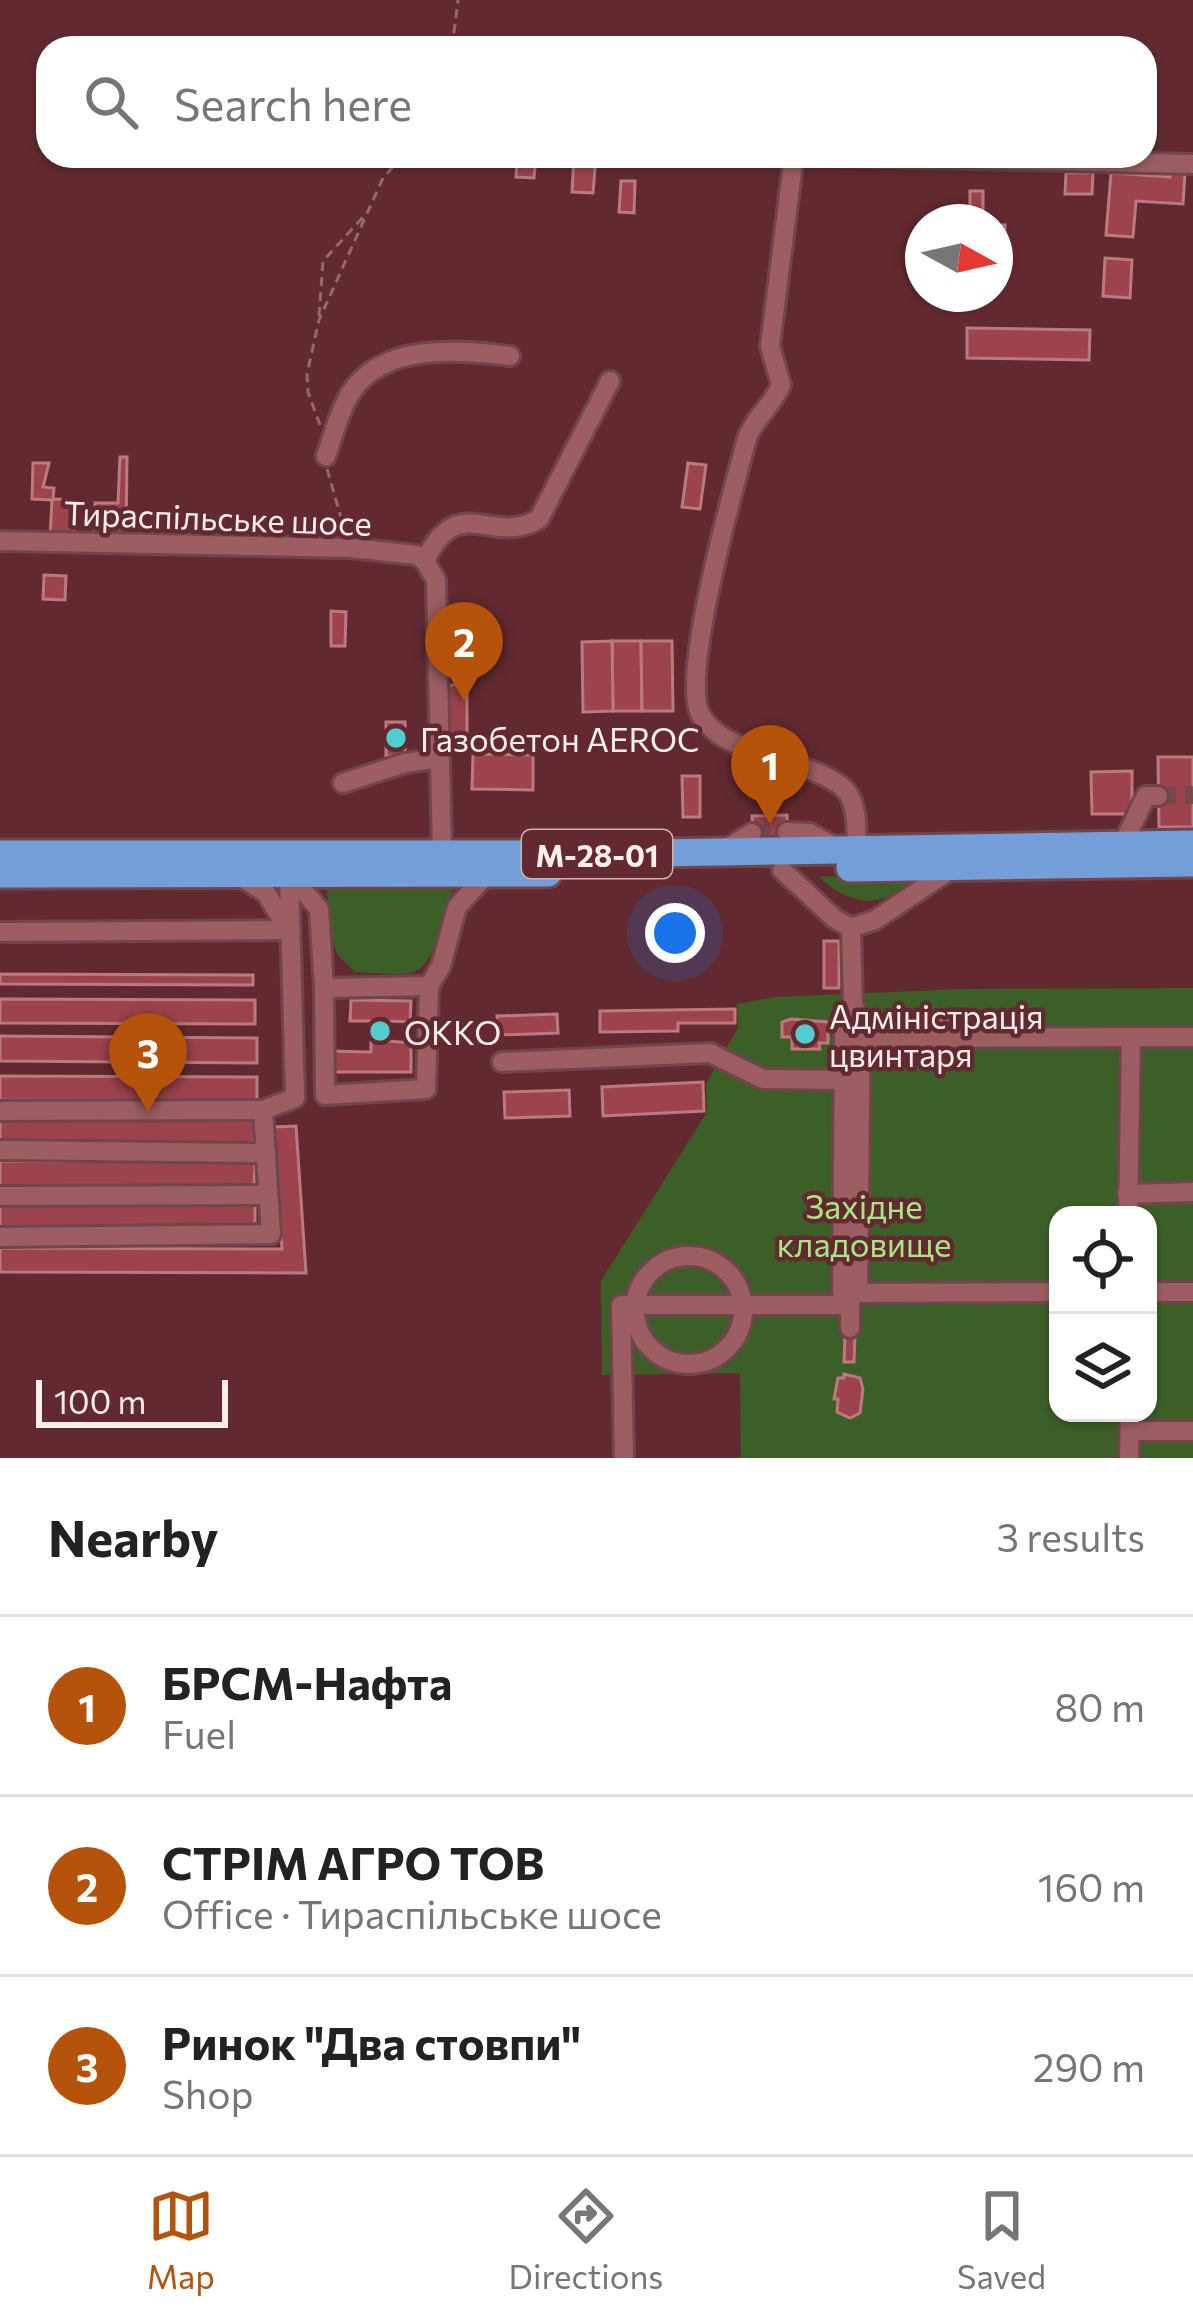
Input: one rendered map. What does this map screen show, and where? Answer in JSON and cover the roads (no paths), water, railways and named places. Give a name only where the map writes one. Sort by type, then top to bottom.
[{"type":"highway","name":"М-28-01","points":[[0,854],[721,852],[1193,844]]},
{"type":"highway","name":"М-28-01","points":[[0,874],[1193,863]]},
{"type":"street","points":[[1157,163],[1193,164]]},
{"type":"street","points":[[788,832],[810,833],[849,850],[855,811],[848,791],[714,732],[701,716],[696,697],[704,614],[747,438],[754,419],[771,405],[781,385],[770,346],[792,168]]},
{"type":"street","points":[[326,456],[352,391],[385,364],[425,350],[510,356]]},
{"type":"street","points":[[442,853],[436,580],[425,561],[439,533],[453,525],[524,525],[539,519],[610,381]]},
{"type":"street","name":"Тираспільське шосе","points":[[0,541],[350,548],[416,555],[425,561]]},
{"type":"street","points":[[343,783],[406,763],[440,758]]},
{"type":"street","points":[[1123,844],[1146,796],[1158,796]]},
{"type":"street","points":[[721,852],[752,833]]},
{"type":"street","points":[[782,870],[851,928],[875,920],[954,867]]},
{"type":"street","points":[[289,874],[319,909],[326,1095],[426,1089],[429,986],[441,966],[457,907],[488,873]]},
{"type":"street","points":[[236,874],[266,893],[288,930]]},
{"type":"street","points":[[0,1111],[263,1110],[295,1098],[289,874]]},
{"type":"street","points":[[850,1296],[861,1038],[853,1004],[851,928]]},
{"type":"street","points":[[0,932],[288,930]]},
{"type":"street","points":[[324,988],[429,986]]},
{"type":"street","points":[[850,1328],[843,1080],[844,1024],[853,1004]]},
{"type":"street","points":[[861,1038],[1193,1036]]},
{"type":"street","points":[[1128,1206],[1131,1037]]},
{"type":"street","points":[[502,1062],[710,1053],[764,1079],[843,1080]]},
{"type":"street","points":[[0,1237],[271,1234],[263,1110]]},
{"type":"street","points":[[0,1150],[266,1153]]},
{"type":"street","points":[[1127,1194],[1193,1192]]},
{"type":"street","points":[[0,1196],[268,1196]]},
{"type":"street","points":[[698,1256],[729,1273],[739,1288],[742,1323],[723,1353],[689,1364],[672,1361],[644,1340],[635,1306],[650,1273],[664,1262],[698,1256]]},
{"type":"street","points":[[625,1458],[621,1306],[1049,1292]]},
{"type":"street","points":[[1157,1292],[1193,1292]]},
{"type":"street","points":[[1129,1458],[1130,1422],[1193,1431]]},
{"type":"tunnel","points":[[1158,796],[1193,795]]},
{"type":"tunnel","points":[[752,833],[787,832]]},
{"type":"place","name":"СТРІМ АГРО ТОВ","points":[[464,701]]},
{"type":"place","name":"Газобетон AEROC","points":[[396,738]]},
{"type":"place","name":"БРСМ-Нафта","points":[[770,824]]},
{"type":"place","name":"ОККО","points":[[380,1031]]},
{"type":"place","name":"Адміністрація цвинтаря","points":[[805,1034]]},
{"type":"place","name":"Ринок \"Два стовпи\"","points":[[148,1112]]},
{"type":"park label","name":"Західне кладовище","points":[[864,1224]]}]
